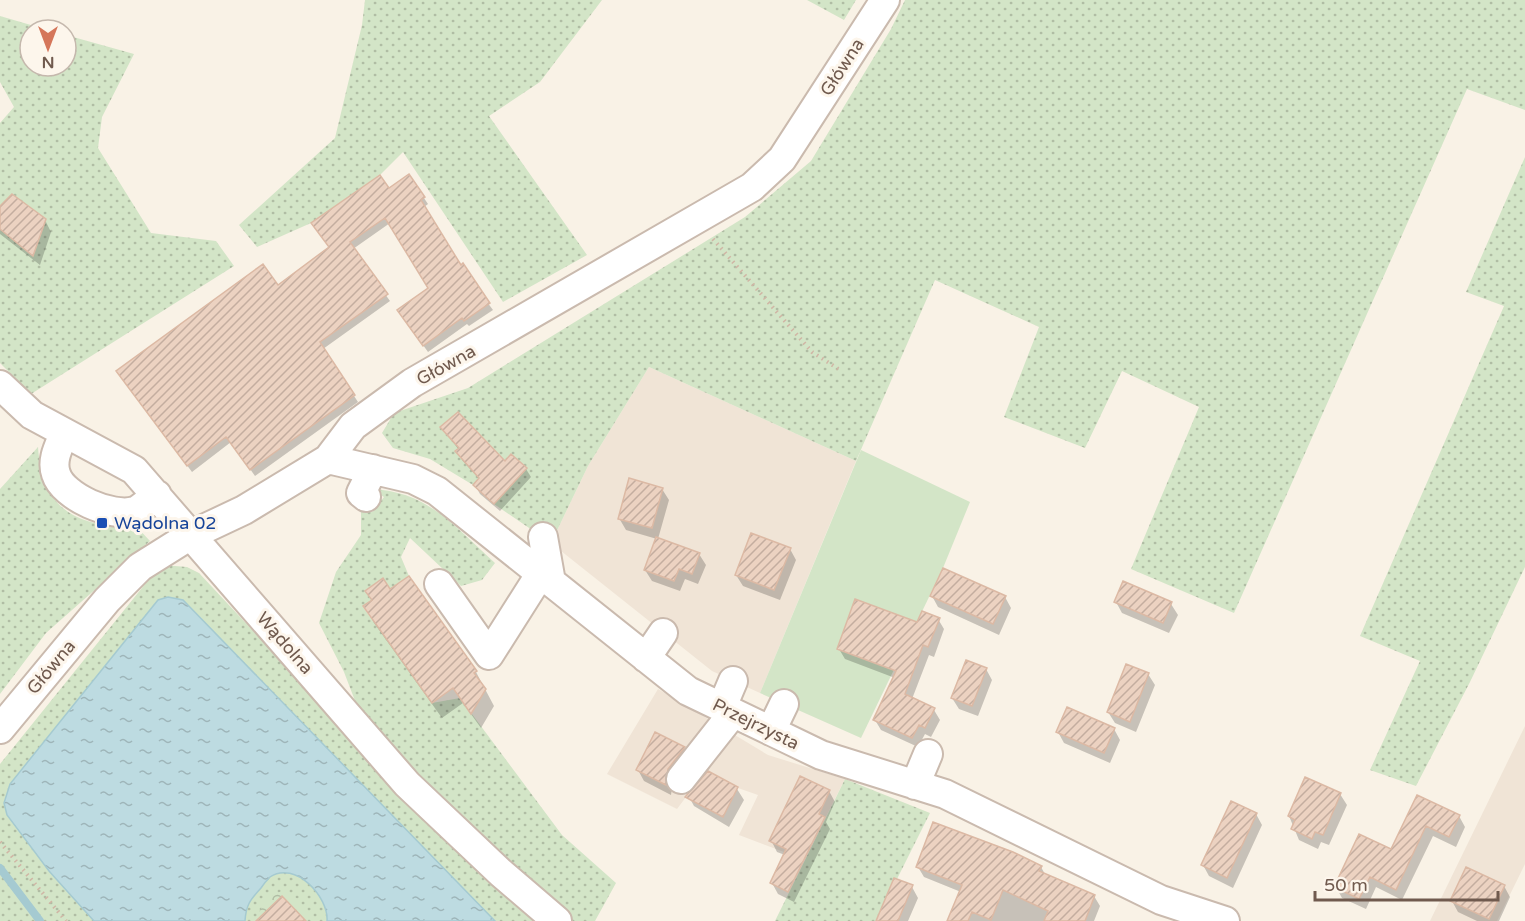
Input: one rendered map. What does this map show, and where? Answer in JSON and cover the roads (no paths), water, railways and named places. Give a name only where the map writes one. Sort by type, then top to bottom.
[{"type":"street","name":"Główna","points":[[0,729],[107,600],[140,567],[191,535],[244,510],[328,459],[353,426],[412,384],[752,188],[782,159],[885,0]]},
{"type":"street","name":"Wądolna","points":[[0,386],[32,415],[134,470],[407,784],[501,873],[557,921]]},
{"type":"street","points":[[64,434],[55,455],[56,473],[65,490],[110,513],[135,511],[157,495]]},
{"type":"street","name":"Przejrzysta","points":[[328,459],[413,479],[437,491],[688,691],[821,755],[945,794],[1161,900],[1224,921]]},
{"type":"street","points":[[366,497],[361,493],[373,469]]},
{"type":"street","points":[[439,584],[489,655],[546,577],[543,537]]},
{"type":"street","points":[[646,658],[663,633]]},
{"type":"street","points":[[681,779],[727,710],[733,681]]},
{"type":"street","points":[[771,731],[784,704]]},
{"type":"street","points":[[915,784],[928,753]]},
{"type":"water","points":[[168,597],[183,600],[495,921],[327,921],[322,902],[309,884],[290,873],[280,873],[270,877],[251,899],[245,921],[94,921],[49,871],[7,815],[4,803],[10,784],[158,600]]},
{"type":"waterway","points":[[0,868],[40,921]]},
{"type":"place","name":"Wądolna 02","points":[[102,523]]}]
